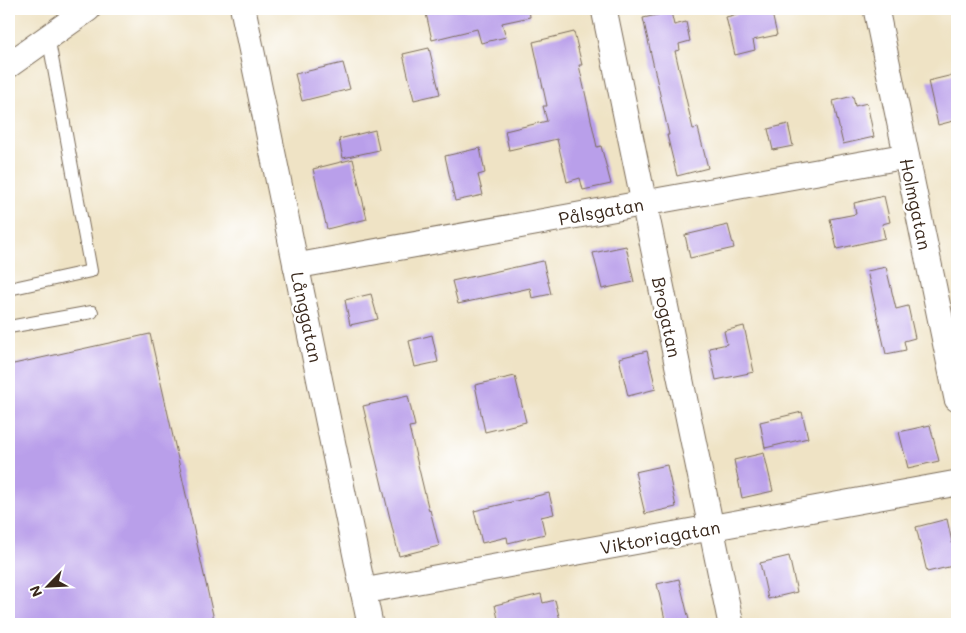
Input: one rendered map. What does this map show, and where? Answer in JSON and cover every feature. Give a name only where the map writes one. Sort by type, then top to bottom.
[{"type":"street","points":[[9,65],[88,9]]},
{"type":"street","name":"Långgatan","points":[[243,9],[370,624]]},
{"type":"street","name":"Brogatan","points":[[604,9],[731,624]]},
{"type":"street","name":"Holmgatan","points":[[876,9],[957,399]]},
{"type":"street","name":"Pålsgatan","points":[[296,266],[906,156]]},
{"type":"street","name":"Viktoriagatan","points":[[363,591],[957,483]]},
{"type":"lane","points":[[9,289],[91,271],[48,36]]},
{"type":"lane","points":[[9,327],[92,312]]},
{"type":"building","points":[[425,9],[529,9],[530,17],[502,23],[506,37],[481,43],[477,29],[432,40]]},
{"type":"building","points":[[745,9],[771,9],[777,35],[753,40],[755,50],[735,55],[726,17],[746,12]]},
{"type":"building","points":[[671,12],[674,25],[686,22],[690,41],[679,44],[680,50],[675,51],[693,129],[698,128],[708,168],[677,176],[643,18]]},
{"type":"building","points":[[574,32],[582,65],[579,65],[597,147],[601,146],[611,184],[583,190],[580,178],[567,182],[557,139],[509,150],[505,131],[547,121],[543,106],[547,106],[533,42]]},
{"type":"building","points":[[429,48],[440,94],[414,100],[403,54]]},
{"type":"building","points":[[343,63],[350,89],[302,101],[295,74]]},
{"type":"building","points":[[957,74],[957,120],[938,125],[928,81]]},
{"type":"building","points":[[853,96],[855,106],[867,103],[874,137],[843,144],[833,101]]},
{"type":"building","points":[[788,124],[793,146],[773,150],[768,129]]},
{"type":"building","points":[[375,130],[379,150],[343,158],[339,139]]},
{"type":"building","points":[[480,148],[485,173],[478,175],[483,195],[455,201],[445,156]]},
{"type":"building","points":[[353,159],[367,219],[327,229],[313,169]]},
{"type":"building","points":[[884,196],[890,222],[882,224],[885,238],[837,249],[830,219],[856,214],[854,203]]},
{"type":"building","points":[[728,225],[734,248],[690,258],[685,235]]},
{"type":"building","points":[[626,246],[634,282],[602,289],[593,253]]},
{"type":"building","points":[[543,261],[551,294],[532,298],[530,288],[458,304],[452,281]]},
{"type":"building","points":[[886,267],[896,309],[908,306],[915,338],[904,341],[906,350],[886,354],[867,271]]},
{"type":"building","points":[[371,294],[378,319],[350,325],[345,300]]},
{"type":"building","points":[[744,326],[754,372],[716,380],[709,348],[727,344],[724,331]]},
{"type":"building","points":[[150,334],[215,624],[9,624],[9,365]]},
{"type":"building","points":[[432,335],[438,362],[415,367],[409,341]]},
{"type":"building","points":[[647,351],[656,389],[628,396],[619,358]]},
{"type":"building","points":[[515,376],[526,422],[485,432],[475,385]]},
{"type":"building","points":[[408,396],[415,426],[409,427],[439,546],[399,556],[363,406]]},
{"type":"building","points":[[802,412],[808,438],[765,448],[760,422]]},
{"type":"building","points":[[930,425],[939,461],[908,468],[899,432]]},
{"type":"building","points":[[764,453],[773,491],[742,498],[734,460]]},
{"type":"building","points":[[667,465],[676,507],[645,514],[635,472]]},
{"type":"building","points":[[549,493],[554,514],[541,517],[545,534],[508,543],[507,537],[482,543],[474,511]]},
{"type":"building","points":[[947,519],[957,565],[927,572],[916,527]]},
{"type":"building","points":[[789,556],[797,592],[768,599],[760,563]]},
{"type":"building","points":[[679,579],[690,624],[666,624],[657,584]]},
{"type":"building","points":[[541,594],[543,603],[555,600],[561,624],[499,624],[495,605]]}]
